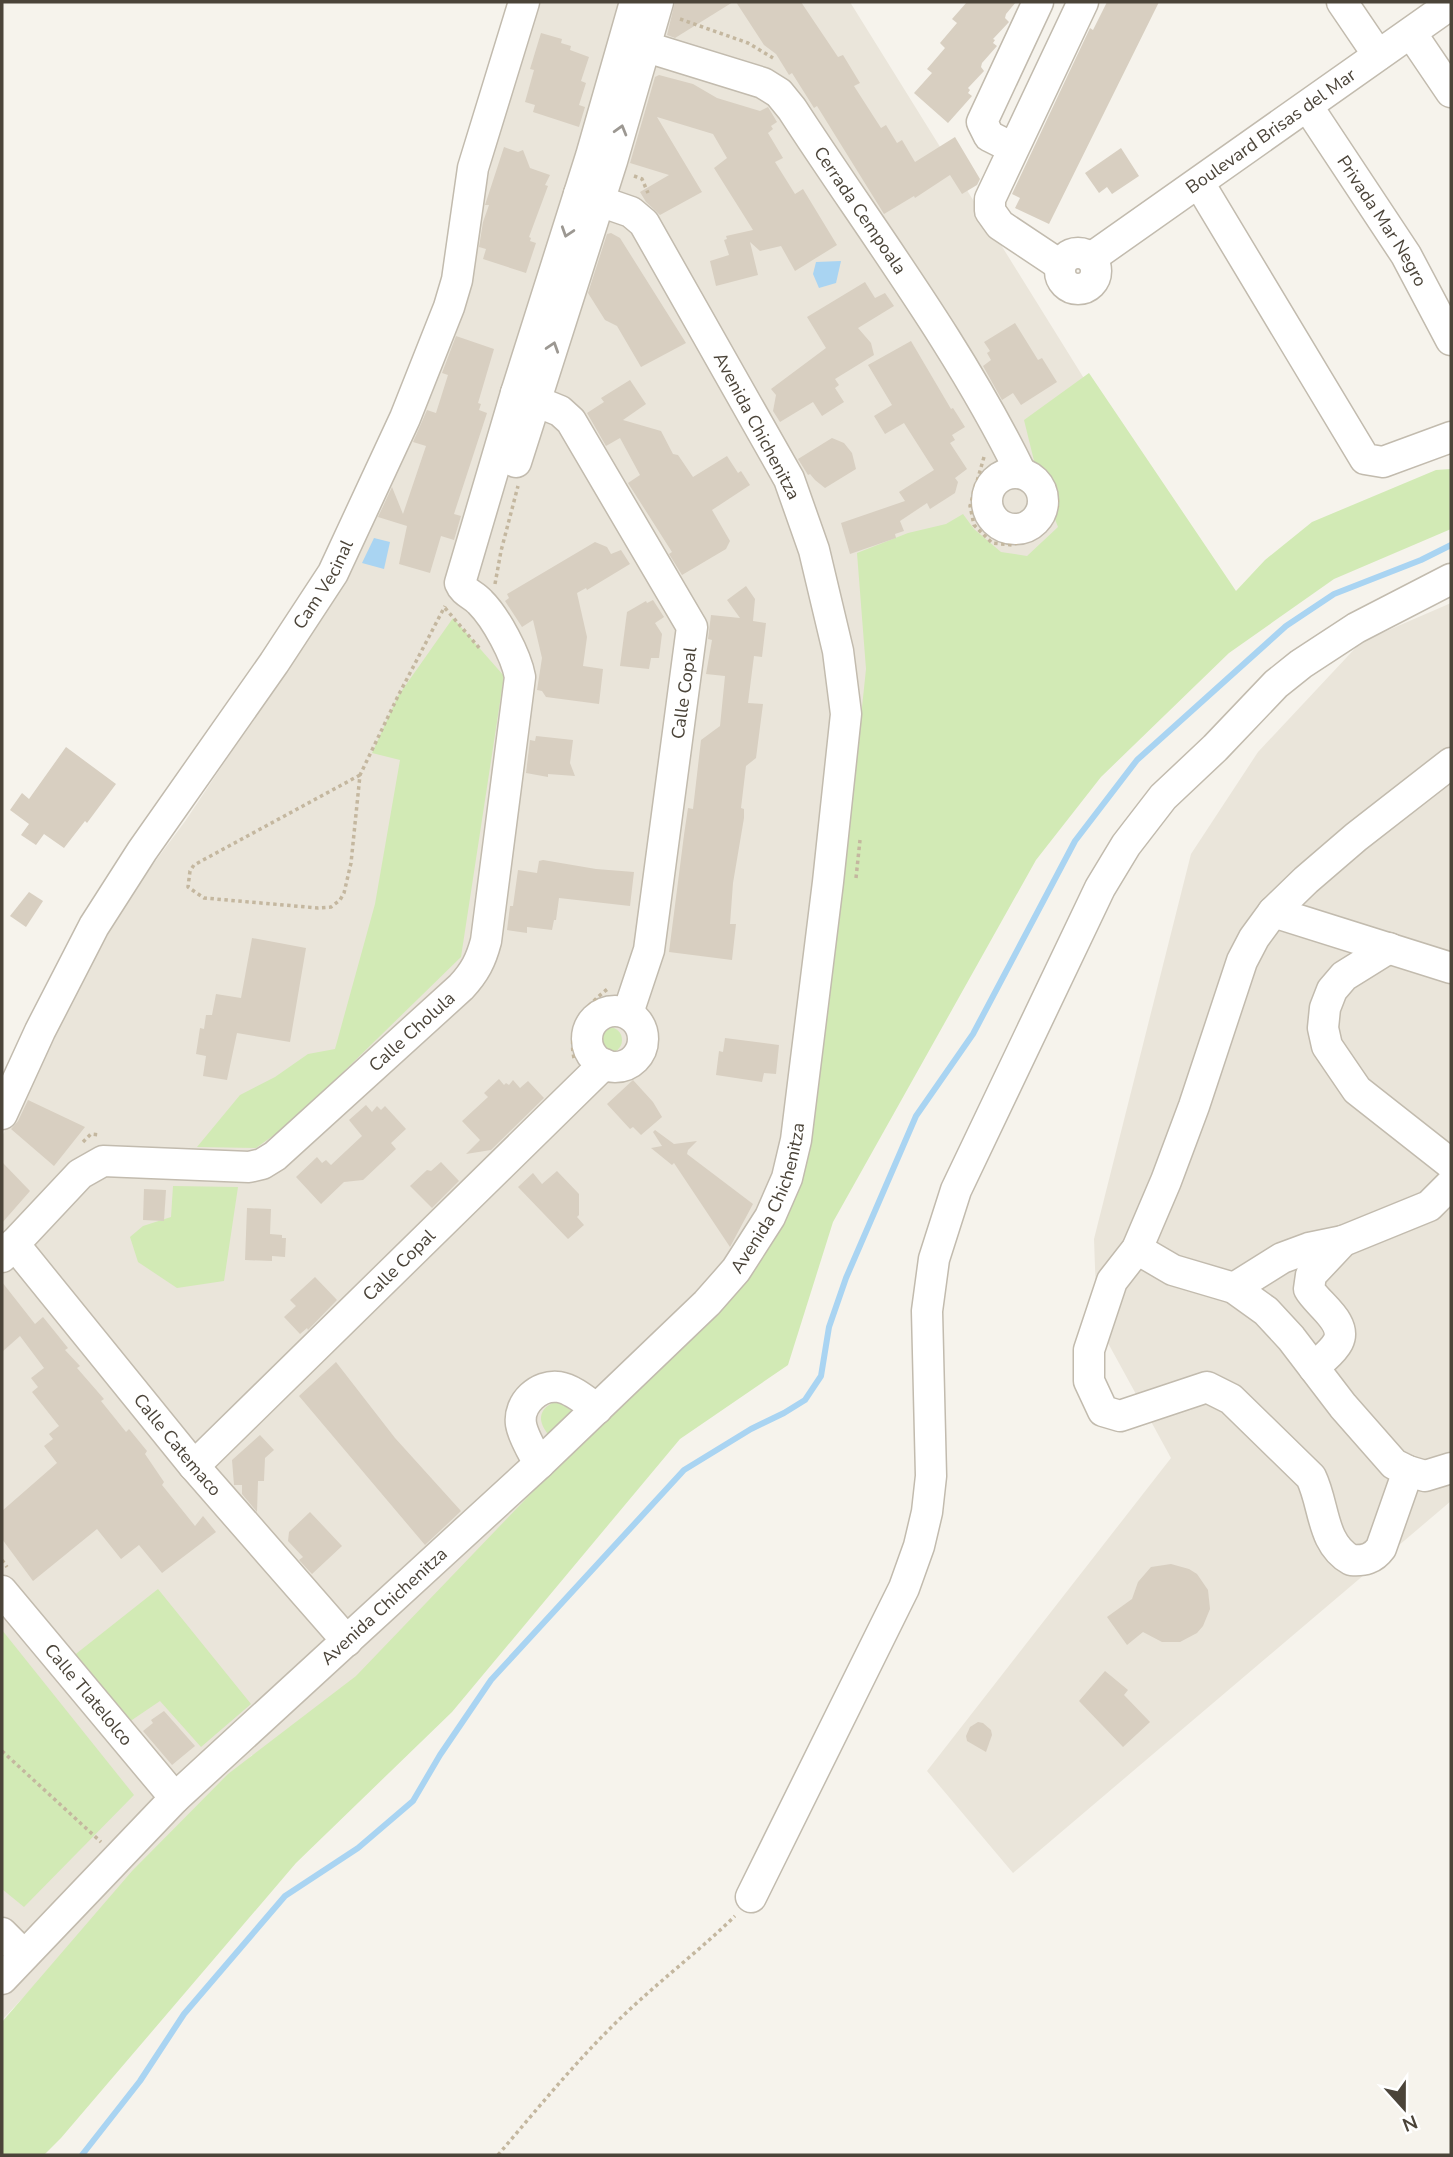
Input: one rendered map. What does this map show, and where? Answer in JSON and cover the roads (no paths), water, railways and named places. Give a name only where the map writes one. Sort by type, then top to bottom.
[{"type":"street","name":"Cam Vecinal","points":[[2,1114],[40,1031],[94,926],[156,830],[274,663],[333,573],[405,418],[452,298],[473,168],[524,2]]},
{"type":"street","points":[[526,397],[634,43],[635,2]]},
{"type":"street","points":[[1038,2],[982,122],[989,136],[1013,148],[1083,2]]},
{"type":"street","points":[[1342,2],[1378,55]]},
{"type":"street","name":"Boulevard Brisas del Mar","points":[[1013,148],[990,199],[990,211],[1000,225],[1060,265],[1074,253],[1083,253],[1091,258],[1451,4]]},
{"type":"street","points":[[634,43],[669,6]]},
{"type":"street","points":[[1411,33],[1451,92]]},
{"type":"street","name":"Cerrada Cempoala","points":[[634,43],[763,83],[779,93],[1032,471]]},
{"type":"street","name":"Privada Mar Negro","points":[[1308,107],[1406,255],[1451,340]]},
{"type":"street","points":[[1199,183],[1365,459],[1383,463],[1451,437]]},
{"type":"street","name":"Avenida Chichenitza","points":[[2,1979],[175,1798],[540,1464],[724,1284],[762,1231],[787,1178],[796,1140],[846,714],[838,651],[811,540],[789,480],[644,223],[631,212],[589,196]]},
{"type":"street","name":"Calle Cholula","points":[[8,1250],[80,1174],[103,1161],[249,1167],[262,1164],[275,1156],[474,973],[486,941],[520,677],[517,661],[492,618],[456,598],[526,397]]},
{"type":"street","name":"Calle Copal","points":[[526,397],[560,411],[571,421],[692,627],[649,950],[628,1013]]},
{"type":"street","points":[[751,1897],[904,1588],[919,1546],[927,1512],[931,1476],[928,1311],[934,1259],[956,1189],[1100,888],[1137,829],[1163,797],[1215,748],[1276,684],[1338,639],[1401,603],[1451,579]]},
{"type":"street","points":[[1408,1471],[1381,1548],[1369,1559],[1351,1560],[1334,1546],[1311,1477],[1231,1399],[1207,1387],[1119,1416],[1103,1412],[1089,1381],[1089,1350],[1112,1281],[1137,1249],[1194,1106],[1242,961],[1254,939],[1273,912],[1338,853],[1451,763]]},
{"type":"street","points":[[1273,912],[1451,968]]},
{"type":"street","points":[[1389,948],[1345,976],[1332,990],[1325,1008],[1323,1028],[1327,1046],[1357,1090],[1451,1164]]},
{"type":"street","points":[[620,1011],[628,1013],[636,1019],[644,1036],[640,1053],[635,1059],[620,1066],[604,1064],[591,1052],[587,1035],[590,1027],[602,1014],[620,1011]]},
{"type":"street","name":"Calle Copal","points":[[194,1466],[604,1064]]},
{"type":"street","points":[[1234,1288],[1282,1258],[1308,1248],[1343,1241],[1429,1206],[1451,1184]]},
{"type":"street","points":[[1314,1368],[1338,1343],[1339,1329],[1335,1320],[1312,1294],[1308,1283],[1311,1275],[1343,1241]]},
{"type":"street","points":[[1137,1249],[1173,1270],[1234,1288],[1266,1311],[1343,1406],[1395,1464],[1425,1476],[1451,1468]]},
{"type":"street","name":"Calle Catemaco","points":[[8,1250],[347,1641]]},
{"type":"street","points":[[540,1464],[521,1425],[522,1412],[529,1398],[540,1390],[559,1387],[597,1409]]},
{"type":"street","name":"Calle Tlatelolco","points":[[2,1591],[175,1798]]},
{"type":"street","points":[[2,1933],[24,1955]]},
{"type":"water","points":[[841,261],[836,283],[819,288],[813,274],[816,262]]},
{"type":"water","points":[[374,538],[390,542],[384,569],[362,563]]},
{"type":"waterway","points":[[82,2155],[140,2081],[184,2014],[285,1896],[358,1848],[413,1801],[440,1755],[491,1680],[684,1470],[805,1400],[821,1376],[829,1327],[846,1278],[916,1116],[973,1034],[1075,841],[1137,760],[1286,626],[1334,594],[1421,560],[1451,545]]}]
